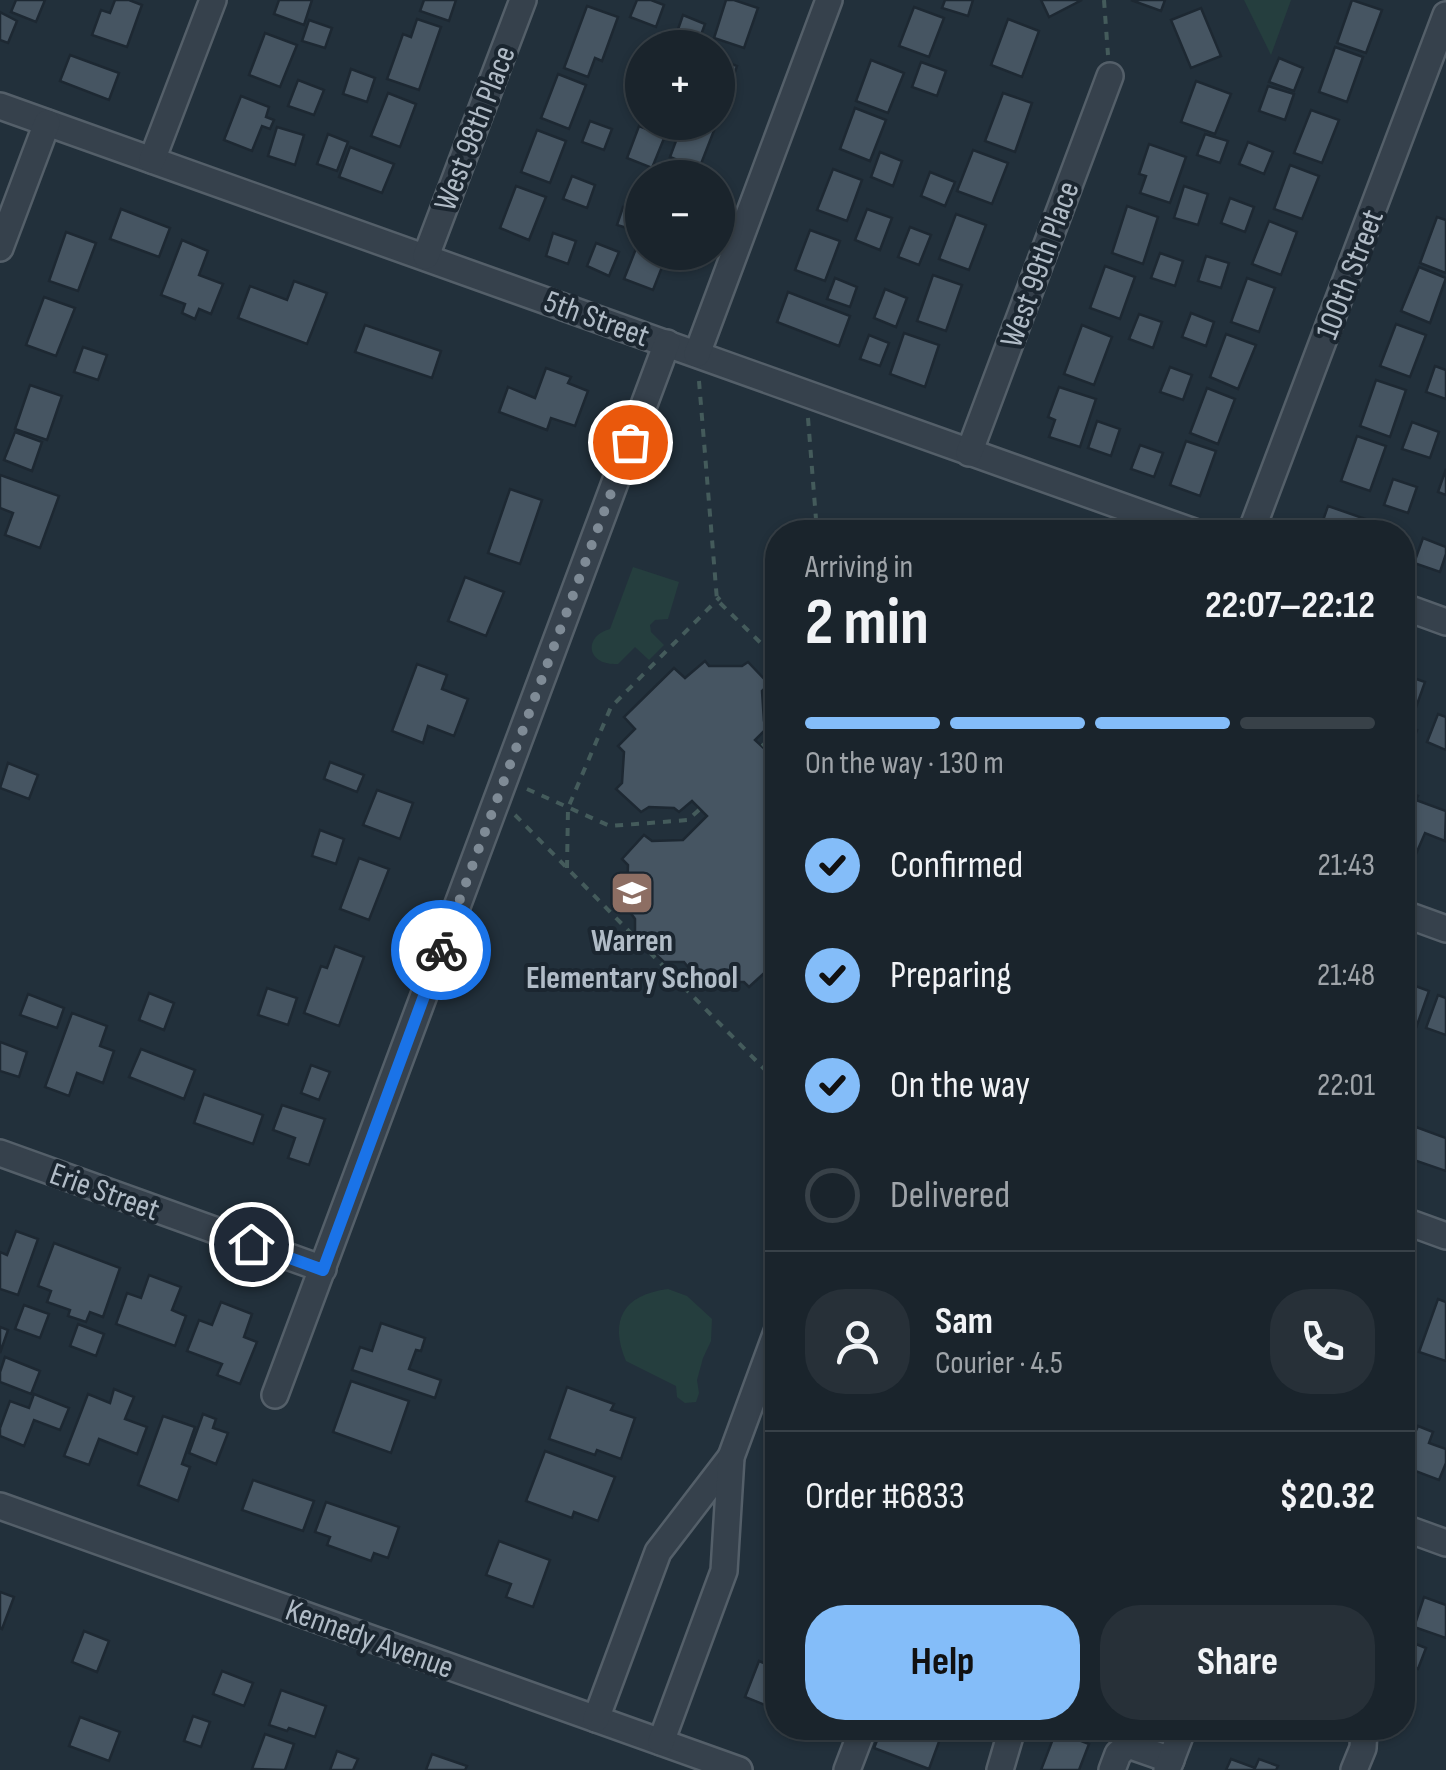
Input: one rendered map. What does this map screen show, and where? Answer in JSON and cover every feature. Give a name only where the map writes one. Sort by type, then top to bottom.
[{"type":"street","points":[[152,160],[213,0]]},
{"type":"street","name":"West 98th Place","points":[[426,256],[523,0]]},
{"type":"street","points":[[697,354],[829,0]]},
{"type":"street","name":"100th Street","points":[[1256,520],[1446,15]]},
{"type":"street","name":"West 99th Place","points":[[969,453],[1110,76]]},
{"type":"street","name":"5th Street","points":[[0,106],[1160,520]]},
{"type":"street","points":[[0,248],[47,123]]},
{"type":"street","points":[[274,1396],[666,343]]},
{"type":"street","points":[[1415,611],[1446,622]]},
{"type":"street","points":[[1415,918],[1446,929]]},
{"type":"street","name":"Erie Street","points":[[0,1153],[323,1270]]},
{"type":"street","points":[[1415,1225],[1446,1236]]},
{"type":"street","points":[[661,1742],[724,1572],[731,1456],[765,1364]]},
{"type":"street","points":[[596,1718],[658,1552],[731,1456]]},
{"type":"street","name":"Kennedy Avenue","points":[[0,1506],[739,1770]]},
{"type":"street","points":[[1415,1532],[1446,1543]]},
{"type":"street","points":[[847,1770],[858,1740]]},
{"type":"street","points":[[1000,1770],[1009,1740]]},
{"type":"street","points":[[1112,1770],[1118,1754],[1128,1746],[1169,1765],[1178,1740]]},
{"type":"street","points":[[1354,1770],[1363,1740]]},
{"type":"path","points":[[1104,0],[1110,76]]},
{"type":"path","points":[[697,354],[718,599],[765,645]]},
{"type":"path","points":[[806,394],[817,520]]},
{"type":"path","points":[[567,868],[568,808],[612,706],[718,599]]},
{"type":"path","points":[[501,788],[568,808],[610,826],[688,820],[700,808]]},
{"type":"path","points":[[501,788],[567,868],[765,1071]]},
{"type":"green space","points":[[1244,0],[1291,0],[1271,55]]},
{"type":"green space","points":[[633,567],[679,582],[668,619],[655,620],[650,625],[651,632],[664,645],[649,660],[635,647],[618,664],[607,663],[594,656],[592,644],[610,629]]},
{"type":"green space","points":[[668,1289],[687,1296],[712,1319],[711,1341],[697,1380],[696,1402],[685,1403],[677,1397],[676,1386],[626,1361],[621,1346],[620,1322],[630,1304]]},
{"type":"building","points":[[16,0],[45,0],[36,22],[11,12]]},
{"type":"building","points":[[115,0],[142,5],[127,47],[92,35],[101,10],[110,13]]},
{"type":"building","points":[[279,0],[312,0],[304,25],[274,14]]},
{"type":"building","points":[[424,0],[456,0],[449,21],[420,11]]},
{"type":"building","points":[[637,0],[664,5],[656,27],[630,17]]},
{"type":"building","points":[[726,0],[758,8],[744,48],[735,45],[735,30],[717,30]]},
{"type":"building","points":[[945,0],[973,0],[968,16],[942,8]]},
{"type":"building","points":[[1041,0],[1082,0],[1049,17]]},
{"type":"building","points":[[1131,0],[1165,0],[1161,11]]},
{"type":"building","points":[[1352,0],[1382,10],[1366,53],[1337,43]]},
{"type":"building","points":[[587,6],[618,17],[602,61],[595,58],[588,77],[564,68]]},
{"type":"building","points":[[914,7],[944,18],[929,57],[899,46]]},
{"type":"building","points":[[1201,8],[1221,56],[1191,68],[1171,20]]},
{"type":"building","points":[[0,12],[17,21],[8,43],[0,40]]},
{"type":"building","points":[[683,15],[705,24],[703,30],[678,30]]},
{"type":"building","points":[[417,19],[441,27],[419,90],[387,79],[403,34],[411,37]]},
{"type":"building","points":[[1008,19],[1039,31],[1022,77],[991,65]]},
{"type":"building","points":[[309,20],[332,28],[325,48],[302,41]]},
{"type":"building","points":[[265,33],[297,45],[280,87],[249,75]]},
{"type":"building","points":[[1335,47],[1363,57],[1347,102],[1319,92]]},
{"type":"building","points":[[70,55],[119,73],[109,100],[60,81]]},
{"type":"building","points":[[1279,58],[1303,68],[1294,91],[1269,82]]},
{"type":"building","points":[[871,60],[904,73],[888,113],[856,101]]},
{"type":"building","points":[[921,62],[946,71],[937,96],[912,87]]},
{"type":"building","points":[[351,69],[375,78],[367,102],[343,94]]},
{"type":"building","points":[[558,74],[586,85],[569,129],[541,118]]},
{"type":"building","points":[[298,80],[324,90],[314,115],[288,106]]},
{"type":"building","points":[[1196,81],[1231,94],[1215,134],[1181,122]]},
{"type":"building","points":[[1268,86],[1294,94],[1285,120],[1259,111]]},
{"type":"building","points":[[388,93],[416,104],[400,147],[371,136]]},
{"type":"building","points":[[1003,93],[1032,103],[1015,152],[985,141]]},
{"type":"building","points":[[241,96],[269,107],[266,117],[274,120],[270,129],[262,126],[252,151],[224,140]]},
{"type":"building","points":[[855,108],[886,120],[870,161],[840,149]]},
{"type":"building","points":[[1311,110],[1339,120],[1322,163],[1294,153]]},
{"type":"building","points":[[590,121],[612,129],[604,150],[582,142]]},
{"type":"building","points":[[277,127],[304,135],[295,165],[268,156]]},
{"type":"building","points":[[537,130],[566,141],[550,183],[521,172]]},
{"type":"building","points":[[328,134],[348,142],[337,171],[317,164]]},
{"type":"building","points":[[1205,134],[1228,141],[1220,163],[1197,155]]},
{"type":"building","points":[[634,140],[663,140],[655,160],[627,158]]},
{"type":"building","points":[[676,140],[710,140],[703,160],[670,157]]},
{"type":"building","points":[[1248,142],[1273,152],[1264,174],[1239,164]]},
{"type":"building","points":[[1149,144],[1186,157],[1170,203],[1140,193],[1146,176],[1139,174]]},
{"type":"building","points":[[350,147],[394,164],[382,193],[339,177]]},
{"type":"building","points":[[973,150],[1008,163],[992,204],[957,191]]},
{"type":"building","points":[[880,152],[902,161],[893,186],[871,177]]},
{"type":"building","points":[[1290,165],[1319,176],[1302,219],[1274,209]]},
{"type":"building","points":[[833,169],[862,180],[847,221],[817,210]]},
{"type":"building","points":[[930,172],[955,182],[945,206],[921,196]]},
{"type":"building","points":[[572,176],[595,185],[587,208],[563,199]]},
{"type":"building","points":[[516,186],[546,197],[529,240],[500,228]]},
{"type":"building","points":[[1184,186],[1208,194],[1198,225],[1174,218]]},
{"type":"building","points":[[1230,198],[1254,207],[1245,232],[1221,223]]},
{"type":"building","points":[[1127,206],[1158,217],[1143,264],[1112,253]]},
{"type":"building","points":[[623,207],[625,208],[625,227],[617,225]]},
{"type":"building","points":[[121,209],[170,228],[159,257],[110,239]]},
{"type":"building","points":[[867,209],[892,218],[880,250],[855,240]]},
{"type":"building","points":[[956,214],[986,225],[969,270],[939,259]]},
{"type":"building","points":[[1437,217],[1446,220],[1446,273],[1420,263]]},
{"type":"building","points":[[1269,221],[1297,232],[1281,275],[1252,264]]},
{"type":"building","points":[[910,227],[931,235],[919,265],[898,257]]},
{"type":"building","points":[[810,230],[840,241],[825,281],[795,270]]},
{"type":"building","points":[[66,232],[96,243],[78,291],[49,281]]},
{"type":"building","points":[[553,233],[576,241],[568,264],[546,256]]},
{"type":"building","points":[[182,240],[208,251],[199,275],[223,284],[211,314],[199,309],[195,319],[182,313],[185,304],[161,295]]},
{"type":"building","points":[[596,243],[619,252],[609,276],[587,266]]},
{"type":"building","points":[[1160,253],[1183,261],[1175,286],[1151,278]]},
{"type":"building","points":[[1206,256],[1229,263],[1221,288],[1198,281]]},
{"type":"building","points":[[1105,266],[1135,277],[1120,319],[1090,308]]},
{"type":"building","points":[[1419,267],[1446,278],[1430,323],[1401,311]]},
{"type":"building","points":[[628,270],[661,270],[653,290],[624,279]]},
{"type":"building","points":[[933,275],[962,285],[946,331],[917,321]]},
{"type":"building","points":[[835,278],[857,287],[850,307],[827,299]]},
{"type":"building","points":[[1247,278],[1275,288],[1259,332],[1231,322]]},
{"type":"building","points":[[294,281],[327,293],[307,344],[238,318],[250,286],[287,300]]},
{"type":"building","points":[[885,289],[907,298],[896,327],[874,318]]},
{"type":"building","points":[[788,292],[850,316],[839,346],[777,322]]},
{"type":"building","points":[[44,297],[75,308],[56,356],[26,345]]},
{"type":"building","points":[[1191,313],[1214,322],[1206,346],[1182,337]]},
{"type":"building","points":[[1139,314],[1162,322],[1153,348],[1129,339]]},
{"type":"building","points":[[1396,324],[1426,335],[1410,377],[1380,366]]},
{"type":"building","points":[[365,325],[441,351],[432,378],[355,352]]},
{"type":"building","points":[[1082,325],[1112,337],[1094,385],[1064,374]]},
{"type":"building","points":[[904,333],[939,345],[925,387],[890,374]]},
{"type":"building","points":[[1226,334],[1256,345],[1238,389],[1210,377]]},
{"type":"building","points":[[869,335],[889,343],[880,366],[860,359]]},
{"type":"building","points":[[83,347],[107,355],[98,380],[74,372]]},
{"type":"building","points":[[1435,366],[1446,370],[1446,399],[1426,392]]},
{"type":"building","points":[[1170,367],[1192,375],[1183,400],[1160,392]]},
{"type":"building","points":[[546,368],[571,377],[568,383],[588,391],[575,426],[551,418],[547,430],[499,412],[508,387],[535,398]]},
{"type":"building","points":[[1376,380],[1406,390],[1390,437],[1360,426]]},
{"type":"building","points":[[30,385],[62,396],[47,440],[15,429]]},
{"type":"building","points":[[1059,387],[1096,399],[1080,447],[1049,437],[1055,420],[1048,417]]},
{"type":"building","points":[[1207,388],[1235,399],[1218,444],[1190,433]]},
{"type":"building","points":[[1097,421],[1120,429],[1111,456],[1088,448]]},
{"type":"building","points":[[1412,422],[1439,432],[1430,458],[1402,449]]},
{"type":"building","points":[[15,432],[42,442],[32,471],[4,460]]},
{"type":"building","points":[[1357,436],[1386,446],[1370,491],[1341,481]]},
{"type":"building","points":[[1186,441],[1216,451],[1200,496],[1170,485]]},
{"type":"building","points":[[1140,445],[1163,453],[1154,477],[1131,469]]},
{"type":"building","points":[[1446,469],[1446,495],[1438,492]]},
{"type":"building","points":[[0,475],[59,496],[40,548],[5,535],[13,513],[0,508]]},
{"type":"building","points":[[1393,479],[1417,487],[1408,513],[1384,505]]},
{"type":"building","points":[[510,489],[542,500],[520,564],[488,553]]},
{"type":"building","points":[[1328,506],[1368,520],[1323,520]]},
{"type":"building","points":[[1423,538],[1446,547],[1440,572],[1415,560]]},
{"type":"building","points":[[465,577],[504,592],[486,636],[448,621]]},
{"type":"building","points":[[705,661],[709,666],[742,666],[748,662],[765,680],[765,730],[755,740],[765,749],[765,972],[749,987],[744,982],[712,982],[705,988],[684,962],[664,962],[635,935],[635,919],[622,901],[627,894],[628,865],[622,859],[644,835],[652,841],[683,840],[707,816],[692,801],[679,812],[674,808],[649,807],[641,812],[616,789],[622,783],[624,752],[618,746],[635,729],[624,717],[674,668],[685,678]]},
{"type":"building","points":[[417,664],[447,675],[442,689],[468,699],[454,736],[428,726],[423,743],[392,731]]},
{"type":"building","points":[[1415,679],[1425,682],[1415,710]]},
{"type":"building","points":[[1438,714],[1446,717],[1446,750],[1427,742]]},
{"type":"building","points":[[330,762],[364,775],[357,792],[324,779]]},
{"type":"building","points":[[8,763],[38,775],[29,799],[0,788]]},
{"type":"building","points":[[377,790],[413,803],[400,839],[363,825]]},
{"type":"building","points":[[1415,795],[1416,800],[1446,811],[1445,841],[1425,833],[1416,854]]},
{"type":"building","points":[[320,830],[344,839],[336,864],[312,856]]},
{"type":"building","points":[[359,858],[389,869],[369,920],[340,909]]},
{"type":"building","points":[[335,946],[364,957],[339,1026],[304,1013],[321,966],[327,968]]},
{"type":"building","points":[[1415,986],[1429,991],[1415,1031]]},
{"type":"building","points":[[267,988],[297,998],[288,1025],[258,1015]]},
{"type":"building","points":[[149,993],[174,1003],[164,1030],[139,1020]]},
{"type":"building","points":[[28,994],[64,1008],[57,1028],[20,1015]]},
{"type":"building","points":[[1438,995],[1446,998],[1446,1035],[1426,1028]]},
{"type":"building","points":[[72,1013],[107,1026],[100,1046],[114,1051],[103,1083],[77,1073],[69,1096],[45,1087]]},
{"type":"building","points":[[0,1042],[27,1052],[19,1077],[0,1071]]},
{"type":"building","points":[[141,1049],[195,1070],[184,1099],[129,1077]]},
{"type":"building","points":[[311,1065],[330,1072],[319,1100],[301,1093]]},
{"type":"building","points":[[204,1094],[263,1115],[253,1144],[194,1123]]},
{"type":"building","points":[[282,1105],[325,1119],[309,1165],[288,1158],[295,1138],[273,1130]]},
{"type":"building","points":[[1415,1130],[1446,1138],[1446,1171],[1415,1160]]},
{"type":"building","points":[[16,1231],[38,1239],[18,1295],[0,1289],[0,1252],[7,1255]]},
{"type":"building","points":[[54,1243],[120,1268],[103,1317],[90,1312],[86,1322],[68,1316],[70,1310],[47,1302],[51,1291],[38,1286]]},
{"type":"building","points":[[149,1275],[181,1287],[172,1310],[186,1316],[175,1346],[116,1324],[127,1293],[141,1298]]},
{"type":"building","points":[[1438,1299],[1446,1302],[1446,1361],[1419,1352]]},
{"type":"building","points":[[221,1302],[252,1314],[244,1337],[257,1342],[240,1384],[217,1375],[222,1364],[187,1351],[199,1320],[212,1325]]},
{"type":"building","points":[[24,1305],[49,1314],[40,1338],[15,1329]]},
{"type":"building","points":[[381,1323],[425,1338],[409,1369],[441,1380],[435,1398],[352,1370],[360,1347],[372,1351]]},
{"type":"building","points":[[78,1324],[104,1334],[96,1356],[70,1346]]},
{"type":"building","points":[[0,1327],[8,1330],[0,1353]]},
{"type":"building","points":[[5,1357],[40,1371],[31,1394],[0,1382]]},
{"type":"building","points":[[351,1381],[409,1401],[391,1453],[333,1432]]},
{"type":"building","points":[[567,1387],[614,1404],[611,1410],[635,1418],[621,1459],[597,1450],[595,1455],[549,1439]]},
{"type":"building","points":[[114,1389],[134,1397],[125,1419],[147,1427],[137,1454],[99,1439],[89,1465],[64,1456],[88,1394],[110,1403]]},
{"type":"building","points":[[34,1394],[69,1408],[60,1430],[34,1420],[24,1446],[0,1436],[10,1401],[29,1408]]},
{"type":"building","points":[[203,1414],[216,1419],[213,1428],[228,1433],[216,1464],[189,1453]]},
{"type":"building","points":[[163,1416],[195,1427],[182,1464],[190,1467],[178,1501],[138,1485]]},
{"type":"building","points":[[1418,1426],[1433,1432],[1429,1443],[1446,1449],[1446,1463],[1439,1480],[1415,1471]]},
{"type":"building","points":[[545,1451],[615,1477],[598,1521],[574,1512],[572,1518],[526,1501]]},
{"type":"building","points":[[253,1480],[314,1501],[303,1531],[242,1510]]},
{"type":"building","points":[[326,1502],[399,1527],[388,1558],[374,1553],[371,1561],[327,1545],[330,1537],[315,1532]]},
{"type":"building","points":[[499,1541],[550,1560],[533,1607],[506,1597],[511,1584],[486,1575]]},
{"type":"building","points":[[0,1592],[14,1597],[2,1629],[0,1628]]},
{"type":"building","points":[[1424,1597],[1446,1605],[1446,1638],[1415,1627]]},
{"type":"building","points":[[84,1631],[109,1641],[97,1672],[72,1662]]},
{"type":"building","points":[[1415,1644],[1426,1648],[1418,1669],[1415,1668]]},
{"type":"building","points":[[759,1661],[765,1664],[765,1705],[745,1697]]},
{"type":"building","points":[[222,1671],[253,1683],[244,1706],[213,1694]]},
{"type":"building","points":[[281,1690],[326,1706],[315,1737],[269,1725]]},
{"type":"building","points":[[193,1716],[210,1722],[201,1747],[184,1741]]},
{"type":"building","points":[[80,1717],[120,1732],[109,1761],[69,1746]]},
{"type":"building","points":[[265,1734],[294,1744],[285,1770],[252,1769]]},
{"type":"building","points":[[877,1740],[940,1740],[929,1769],[874,1748]]},
{"type":"building","points":[[1053,1740],[1089,1744],[1079,1770],[1041,1770]]},
{"type":"building","points":[[337,1751],[358,1759],[353,1770],[330,1770]]},
{"type":"building","points":[[432,1754],[467,1766],[465,1770],[426,1770]]},
{"type":"building","points":[[1231,1759],[1255,1768],[1259,1759],[1278,1766],[1276,1770],[1226,1770]]},
{"type":"way so far","points":[[441,950],[630,442]]},
{"type":"place","name":"Warren Elementary School","points":[[632,893]]},
{"type":"route","points":[[251,1244],[323,1270],[441,950]]}]
